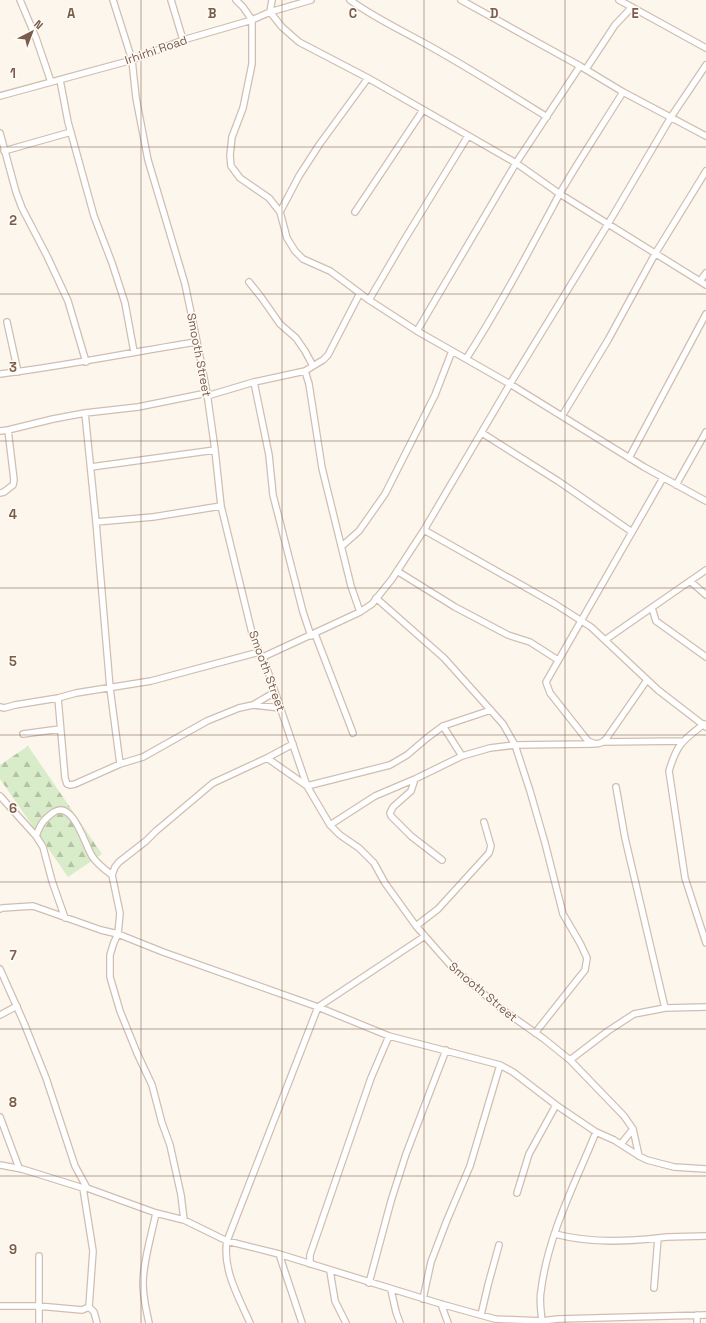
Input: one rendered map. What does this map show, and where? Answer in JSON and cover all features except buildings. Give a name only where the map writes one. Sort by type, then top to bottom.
[{"type":"street","points":[[20,0],[36,38],[51,82]]},
{"type":"street","name":"Smooth Street","points":[[113,0],[132,60],[136,98],[148,160],[185,284],[207,395],[221,506],[250,626],[259,652],[263,657],[307,786],[330,825],[340,835],[359,848],[374,863],[385,883],[416,926],[453,968],[503,1010],[570,1060],[624,1116],[634,1129],[639,1156]]},
{"type":"street","points":[[171,0],[183,40]]},
{"type":"street","points":[[236,0],[252,20],[252,64],[243,108],[232,137],[230,155],[231,166],[240,178],[269,198],[280,212],[287,238],[295,251],[303,259],[330,271],[369,300],[417,331],[510,384],[629,458],[706,501]]},
{"type":"street","points":[[272,0],[270,12],[282,28],[299,42],[368,78],[516,163],[560,194],[706,285]]},
{"type":"street","name":"Irhirhi Road","points":[[0,96],[132,60],[183,40],[252,20],[270,12],[311,0]]},
{"type":"street","points":[[350,0],[390,26],[423,42],[547,117]]},
{"type":"street","points":[[461,0],[623,92],[706,136]]},
{"type":"street","points":[[619,0],[706,48]]},
{"type":"street","points":[[417,331],[516,163],[547,117],[615,25],[632,8]]},
{"type":"street","points":[[263,657],[360,612],[372,604],[397,571],[424,530],[671,117],[706,65]]},
{"type":"street","points":[[280,212],[299,176],[319,145],[368,78]]},
{"type":"street","points":[[60,80],[71,132],[94,216],[125,302],[134,352]]},
{"type":"street","points":[[466,359],[488,325],[533,246],[560,194],[623,92]]},
{"type":"street","points":[[355,212],[423,110]]},
{"type":"street","points":[[4,151],[71,132]]},
{"type":"street","points":[[0,133],[16,192],[22,208],[68,301],[86,362]]},
{"type":"street","points":[[369,300],[402,242],[468,136]]},
{"type":"street","points":[[562,416],[608,340],[655,254],[706,171]]},
{"type":"street","points":[[700,281],[706,273]]},
{"type":"street","points":[[249,282],[280,324],[296,338],[314,366]]},
{"type":"street","points":[[0,431],[85,413],[138,407],[207,395],[254,382],[305,371],[323,360],[328,355],[360,293]]},
{"type":"street","points":[[629,458],[706,314]]},
{"type":"street","points":[[7,322],[18,372]]},
{"type":"street","points":[[0,374],[86,362],[134,352],[197,342]]},
{"type":"street","points":[[342,546],[359,531],[385,494],[435,394],[452,351]]},
{"type":"street","points":[[305,371],[309,384],[322,468],[351,586],[360,612]]},
{"type":"street","points":[[254,382],[269,455],[273,495],[303,612],[353,732]]},
{"type":"street","points":[[85,413],[110,688],[120,764]]},
{"type":"street","points":[[0,493],[4,492],[13,485],[14,480],[8,430]]},
{"type":"street","points":[[676,484],[706,432]]},
{"type":"street","points":[[482,433],[558,481],[632,532]]},
{"type":"street","points":[[91,467],[215,450]]},
{"type":"street","points":[[594,744],[588,741],[550,693],[546,682],[663,478]]},
{"type":"street","points":[[96,522],[153,517],[221,506]]},
{"type":"street","points":[[424,530],[555,604],[591,627],[647,680],[705,726],[682,741],[674,754],[669,771],[685,878],[706,943]]},
{"type":"street","points":[[605,640],[706,570]]},
{"type":"street","points":[[397,571],[455,607],[508,635],[530,642],[558,660]]},
{"type":"street","points":[[690,581],[706,595]]},
{"type":"street","points":[[376,598],[444,658],[503,724],[515,745],[545,843],[563,914],[587,958],[585,970],[535,1033]]},
{"type":"street","points":[[652,608],[656,621],[706,657]]},
{"type":"street","points":[[0,707],[4,708],[58,698],[76,693],[151,681],[259,652]]},
{"type":"street","points":[[603,742],[647,680]]},
{"type":"street","points":[[253,705],[275,692]]},
{"type":"street","points":[[58,698],[64,778],[68,785],[75,784],[120,764],[143,757],[207,721],[239,708],[253,705],[281,708]]},
{"type":"street","points":[[267,758],[307,786],[390,765],[407,755],[443,726],[491,710]]},
{"type":"street","points":[[443,726],[462,756]]},
{"type":"street","points":[[23,734],[60,729]]},
{"type":"street","points":[[330,825],[375,796],[415,779],[462,756],[490,748],[515,745],[682,741]]},
{"type":"street","points":[[184,1220],[181,1195],[170,1145],[162,1123],[152,1085],[120,1011],[110,977],[110,955],[118,934],[120,913],[112,875],[119,862],[146,841],[206,788],[213,783],[293,744]]},
{"type":"street","points":[[415,779],[411,791],[393,807],[390,813],[391,816],[412,836],[442,860]]},
{"type":"street","points":[[616,787],[625,838],[665,1008]]},
{"type":"street","points":[[0,796],[36,836],[43,847],[52,881],[65,918]]},
{"type":"street","points":[[36,836],[44,819],[59,809],[67,812],[81,832],[89,851],[98,864],[112,875]]},
{"type":"street","points":[[416,926],[442,905],[489,853],[491,846],[484,822]]},
{"type":"street","points":[[0,909],[33,906],[101,930],[118,934],[163,952],[318,1007],[389,1036],[500,1065],[513,1072],[556,1105],[596,1132],[621,1144],[639,1156],[647,1160],[674,1167],[706,1169]]},
{"type":"street","points":[[250,1323],[231,1280],[226,1254],[227,1241],[318,1007],[425,936]]},
{"type":"street","points":[[0,969],[17,1006],[46,1078],[75,1166],[86,1188],[93,1251],[89,1307],[94,1312],[97,1323]]},
{"type":"street","points":[[0,1015],[17,1006]]},
{"type":"street","points":[[570,1060],[608,1031],[634,1014],[665,1008],[706,1007]]},
{"type":"street","points":[[310,1264],[310,1255],[371,1078],[389,1036]]},
{"type":"street","points":[[369,1283],[391,1201],[406,1154],[446,1050]]},
{"type":"street","points":[[423,1299],[431,1262],[470,1166],[500,1065]]},
{"type":"street","points":[[517,1193],[530,1154],[556,1105]]},
{"type":"street","points":[[0,1117],[19,1168],[22,1169]]},
{"type":"street","points":[[621,1144],[634,1129]]},
{"type":"street","points":[[542,1321],[540,1292],[555,1234],[567,1198],[596,1132]]},
{"type":"street","points":[[0,1165],[22,1169],[86,1188],[156,1213],[184,1220],[227,1241],[279,1254],[390,1290],[482,1315],[495,1321],[628,1320],[706,1315]]},
{"type":"street","points":[[149,1323],[145,1306],[143,1282],[156,1213]]},
{"type":"street","points":[[555,1234],[574,1239],[621,1242],[667,1237],[706,1236]]},
{"type":"street","points":[[654,1288],[658,1238]]},
{"type":"street","points":[[482,1315],[499,1246]]},
{"type":"street","points":[[279,1254],[302,1323]]},
{"type":"street","points":[[39,1256],[39,1323]]},
{"type":"street","points":[[330,1271],[335,1301],[346,1323]]},
{"type":"street","points":[[390,1290],[400,1323]]},
{"type":"street","points":[[441,1304],[448,1323]]},
{"type":"street","points":[[0,1306],[38,1306],[82,1310],[89,1307]]},
{"type":"street","points":[[697,1315],[697,1323]]},
{"type":"green space","points":[[28,746],[102,854],[68,877],[0,779],[0,765]]}]
